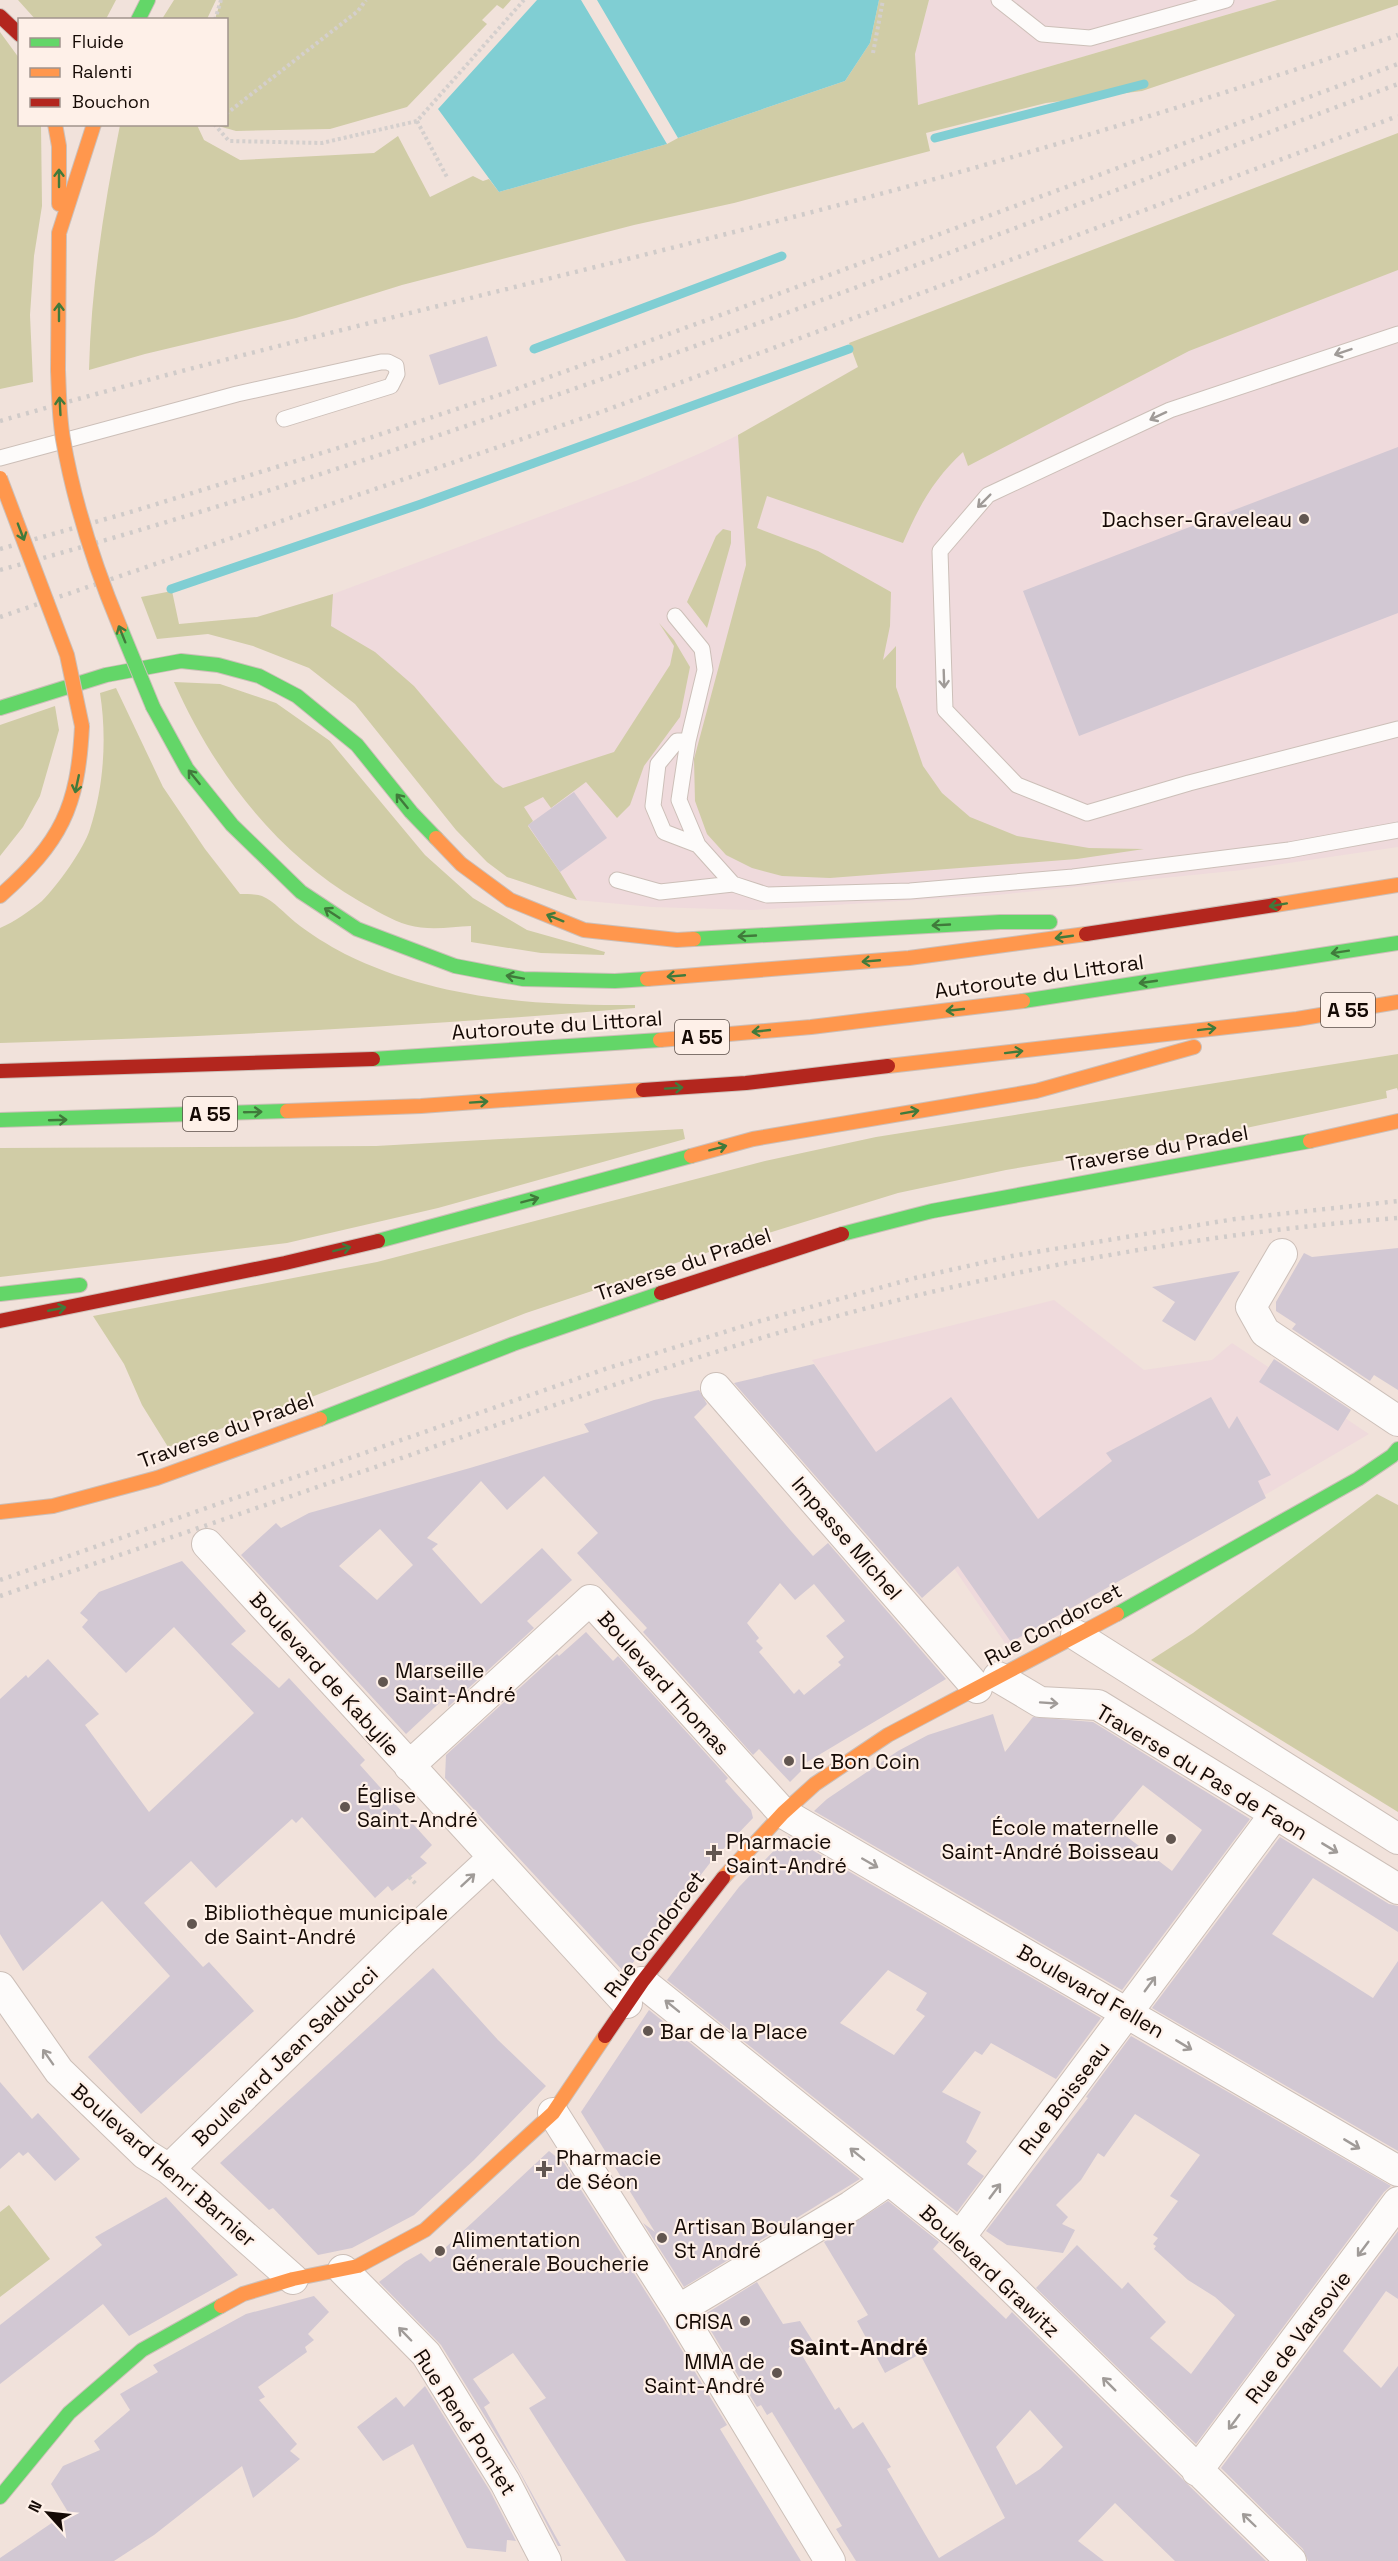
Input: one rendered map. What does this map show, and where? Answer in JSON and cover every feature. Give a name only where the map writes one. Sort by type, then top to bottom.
[{"type":"main road","points":[[139,18],[148,0]]},
{"type":"main road","points":[[0,16],[18,33]]},
{"type":"main road","points":[[55,126],[59,146],[58,370],[62,436],[73,489],[105,592],[153,707],[187,769],[232,825],[301,892],[357,929],[455,966],[523,979],[615,981],[909,958],[1164,924],[1398,885]]},
{"type":"main road","points":[[59,233],[93,126]]},
{"type":"main road","points":[[0,477],[67,655],[82,726],[77,788],[64,821],[46,852],[24,876],[0,896]]},
{"type":"main road","points":[[0,708],[106,675],[181,661],[218,665],[259,676],[297,696],[357,745],[411,812],[461,864],[510,900],[584,930],[677,940],[1000,922],[1164,924]]},
{"type":"main road","name":"Autoroute du Littoral","points":[[0,1071],[393,1058],[727,1035],[987,1006],[1398,943]]},
{"type":"main road","name":"A 55","points":[[0,1119],[53,1120],[421,1106],[746,1083],[1297,1019],[1398,1002]]},
{"type":"main road","points":[[0,1321],[285,1263],[424,1230],[753,1139],[1036,1091],[1297,1019]]},
{"type":"main road","name":"Traverse du Pradel","points":[[0,1512],[53,1506],[157,1478],[331,1415],[513,1344],[755,1261],[849,1232],[932,1211],[1278,1148],[1398,1121]]},
{"type":"main road","points":[[136,1279],[285,1263]]},
{"type":"main road","points":[[0,1294],[90,1284]]},
{"type":"main road","name":"Rue Condorcet","points":[[0,2497],[69,2413],[142,2350],[243,2294],[293,2279],[358,2266],[425,2230],[554,2113],[635,1992],[725,1875],[783,1813],[815,1784],[888,1735],[1134,1605],[1358,1479],[1392,1456],[1398,1449]]},
{"type":"street","points":[[1282,1254],[1251,1306],[1265,1332],[1398,1421]]},
{"type":"street","name":"Impasse Michel","points":[[716,1388],[987,1682]]},
{"type":"street","name":"Boulevard de Kabylie","points":[[207,1544],[493,1858]]},
{"type":"street","name":"Boulevard Thomas","points":[[409,1766],[590,1600],[783,1813]]},
{"type":"street","points":[[1076,1635],[1398,1839]]},
{"type":"street","name":"Traverse du Pas de Faon","points":[[987,1682],[1040,1702],[1098,1705],[1398,1889]]},
{"type":"street","name":"Boulevard Fellen","points":[[783,1813],[1398,2171]]},
{"type":"street","name":"Rue Boisseau","points":[[960,2237],[1275,1814]]},
{"type":"street","points":[[493,1858],[635,1992]]},
{"type":"street","name":"Boulevard Jean Salducci","points":[[169,2169],[404,1940],[493,1858]]},
{"type":"street","name":"Boulevard Henri Barnier","points":[[0,1987],[58,2071],[145,2154],[169,2169],[293,2279]]},
{"type":"street","name":"Boulevard Grawitz","points":[[635,1992],[889,2180],[960,2237],[1291,2561]]},
{"type":"street","points":[[554,2113],[678,2310],[830,2561]]},
{"type":"street","points":[[678,2310],[851,2206],[889,2180]]},
{"type":"street","name":"Rue de Varsovie","points":[[1197,2471],[1398,2202]]},
{"type":"street","name":"Rue René Pontet","points":[[343,2270],[426,2354],[505,2482],[546,2561]]},
{"type":"lane","points":[[999,0],[1042,34],[1090,38],[1226,0]]},
{"type":"lane","points":[[1398,334],[1170,410],[988,495],[940,551],[945,710],[1017,785],[1087,813],[1189,783],[1398,729]]},
{"type":"lane","points":[[0,458],[237,394],[381,362],[388,362],[396,366],[397,374],[391,386],[284,419]]},
{"type":"lane","points":[[675,616],[702,650],[705,670],[688,741],[679,800],[698,845],[733,884]]},
{"type":"lane","points":[[688,741],[677,741],[658,764],[653,806],[664,832],[698,845]]},
{"type":"lane","points":[[617,880],[660,892],[733,884],[767,895],[922,890],[1073,877],[1289,850],[1398,830]]},
{"type":"path","points":[[216,18],[221,0]]},
{"type":"path","points":[[228,112],[358,11],[366,0]]},
{"type":"path","points":[[216,126],[229,141],[322,144],[417,121],[524,0]]},
{"type":"path","points":[[873,53],[883,0]]},
{"type":"path","points":[[417,121],[448,179]]},
{"type":"shaded area","points":[[18,0],[116,0],[107,18],[34,18]]},
{"type":"shaded area","points":[[174,0],[216,0],[207,18],[163,18]]},
{"type":"shaded area","points":[[221,0],[511,0],[503,9],[497,5],[482,20],[487,24],[407,107],[330,129],[236,131],[218,126],[228,126],[228,18],[215,18]]},
{"type":"shaded area","points":[[879,0],[929,0],[915,54],[918,105],[1277,0],[1398,0],[1398,5],[1142,91],[1046,103],[926,133],[930,151],[734,203],[634,225],[402,285],[296,318],[145,354],[89,370],[92,308],[99,247],[120,126],[197,126],[204,140],[240,160],[374,153],[398,136],[430,197],[473,176],[483,181],[489,179],[499,192],[667,144],[678,138],[845,81],[870,43]]},
{"type":"shaded area","points":[[929,0],[1277,0],[918,105],[915,54]]},
{"type":"shaded area","points":[[0,32],[18,57],[18,126],[41,126],[42,206],[34,256],[30,315],[33,382],[0,389]]},
{"type":"shaded area","points":[[1398,133],[1398,270],[1189,351],[968,466],[963,452],[952,462],[928,494],[903,543],[767,496],[757,528],[818,551],[891,592],[890,626],[883,660],[896,646],[896,687],[923,766],[942,793],[970,817],[1017,836],[1089,848],[1144,849],[1077,859],[830,878],[782,876],[752,868],[726,855],[707,834],[695,801],[694,759],[746,565],[738,435],[858,367],[849,343]]},
{"type":"shaded area","points":[[1398,196],[1398,847],[1242,870],[997,895],[752,910],[652,907],[577,900],[507,877],[516,829],[257,617],[333,594],[638,480],[761,424],[864,363]]},
{"type":"shaded area","points":[[723,529],[731,531],[731,543],[707,628],[687,602],[716,536]]},
{"type":"shaded area","points":[[172,591],[179,624],[257,617],[333,594],[331,626],[375,652],[414,686],[495,782],[503,788],[614,752],[670,665],[674,646],[659,623],[674,640],[690,667],[680,717],[644,766],[630,805],[617,818],[586,782],[551,808],[543,797],[524,807],[533,821],[528,826],[577,900],[507,877],[487,862],[456,830],[355,704],[309,668],[253,646],[208,634],[157,639],[141,597]]},
{"type":"shaded area","points":[[174,682],[220,684],[276,703],[330,741],[425,855],[473,898],[527,930],[605,952],[604,955],[541,953],[471,942],[471,926],[416,927],[395,920],[359,901],[300,858],[250,806],[208,746]]},
{"type":"shaded area","points":[[116,688],[163,787],[205,849],[240,894],[262,896],[307,931],[339,951],[379,969],[415,981],[487,997],[560,1004],[635,1005],[635,1008],[318,1030],[0,1043],[0,928],[22,916],[42,901],[69,867],[87,837],[95,813],[103,761],[100,693]]},
{"type":"shaded area","points":[[55,706],[59,730],[40,796],[23,827],[0,856],[0,725]]},
{"type":"shaded area","points":[[1398,1054],[1398,1091],[1397,1088],[1386,1091],[1387,1098],[1213,1135],[1006,1170],[898,1193],[730,1245],[526,1313],[309,1398],[168,1447],[142,1405],[124,1364],[93,1316],[377,1262],[765,1161],[876,1137]]},
{"type":"shaded area","points":[[683,1129],[685,1139],[438,1208],[287,1243],[0,1277],[0,1148],[376,1146]]},
{"type":"shaded area","points":[[1054,1300],[1144,1370],[1212,1360],[1232,1343],[1369,1434],[1007,1646],[812,1360]]},
{"type":"shaded area","points":[[1377,1494],[1398,1505],[1398,1812],[1151,1660],[1193,1633]]},
{"type":"shaded area","points":[[9,2205],[50,2259],[0,2297],[0,2212]]},
{"type":"water","points":[[537,0],[581,0],[667,144],[499,192],[438,109]]},
{"type":"water","points":[[597,0],[879,0],[870,43],[845,81],[678,138]]},
{"type":"building","points":[[487,336],[497,366],[439,385],[429,355]]},
{"type":"building","name":"Dachser-Graveleau","points":[[1398,447],[1398,613],[1079,736],[1023,591]]},
{"type":"building","points":[[574,792],[607,838],[560,872],[528,825]]},
{"type":"building","points":[[1398,1248],[1398,1390],[1374,1375],[1370,1381],[1292,1329],[1296,1324],[1276,1311],[1276,1302],[1304,1253],[1312,1257]]},
{"type":"building","points":[[1240,1271],[1195,1341],[1162,1321],[1175,1302],[1152,1287]]},
{"type":"building","points":[[1274,1359],[1351,1410],[1338,1431],[1259,1382]]},
{"type":"building","points":[[814,1364],[876,1452],[951,1397],[1038,1519],[1112,1461],[1106,1453],[1211,1397],[1229,1429],[1237,1416],[1271,1475],[1258,1481],[1266,1498],[1011,1642],[958,1566],[922,1598],[734,1383]]},
{"type":"building","points":[[699,1390],[707,1404],[694,1417],[791,1531],[813,1556],[828,1543],[946,1679],[802,1765],[803,1769],[790,1782],[759,1749],[753,1755],[643,1632],[647,1628],[577,1553],[598,1533],[544,1476],[507,1510],[481,1481],[427,1538],[438,1544],[432,1549],[481,1604],[542,1548],[572,1580],[527,1621],[534,1628],[448,1707],[449,1694],[406,1734],[241,1555],[276,1523],[281,1528],[309,1513],[589,1432],[584,1424],[654,1400]],"holes":[[[380,1529],[413,1565],[377,1600],[339,1566]],[[780,1583],[795,1600],[814,1584],[845,1621],[826,1636],[844,1657],[838,1662],[841,1665],[804,1695],[799,1689],[794,1694],[759,1652],[763,1648],[756,1641],[759,1638],[747,1623]]]},
{"type":"building","points":[[182,1561],[246,1631],[231,1644],[279,1688],[289,1678],[365,1760],[360,1765],[432,1845],[420,1857],[427,1863],[392,1891],[388,1886],[375,1898],[302,1817],[296,1823],[292,1819],[216,1888],[191,1861],[144,1903],[203,1967],[209,1962],[254,2011],[141,2114],[88,2057],[170,1976],[102,1901],[23,1971],[0,1934],[0,1699],[48,1659],[99,1714],[85,1725],[149,1812],[254,1713],[174,1627],[126,1673],[82,1627],[88,1620],[80,1613],[99,1592]]},
{"type":"building","points":[[586,1632],[613,1661],[618,1656],[728,1778],[725,1781],[751,1810],[753,1818],[710,1863],[625,1973],[445,1778],[446,1755],[557,1654],[559,1656]]},
{"type":"building","points":[[993,1714],[1005,1752],[1033,1717],[1093,1722],[1250,1819],[1122,1990],[814,1811],[827,1799],[898,1751],[928,1735]],"holes":[[[1143,1785],[1202,1830],[1172,1871],[1110,1824]]]},
{"type":"building","points":[[788,1836],[1101,2018],[1056,2079],[991,2043],[982,2055],[975,2051],[942,2092],[981,2112],[966,2142],[977,2151],[967,2164],[984,2176],[957,2212],[667,1980],[739,1887]],"holes":[[[888,1970],[927,1993],[916,2010],[925,2016],[894,2055],[840,2023]]]},
{"type":"building","points":[[1280,1837],[1389,1904],[1398,1906],[1398,1932],[1313,1878],[1272,1934],[1373,1998],[1398,1961],[1398,2151],[1152,2008]]},
{"type":"building","points":[[433,1968],[498,2040],[546,2086],[474,2160],[414,2215],[352,2248],[318,2255],[273,2208],[269,2210],[220,2163]]},
{"type":"building","points":[[649,2010],[860,2179],[684,2287],[643,2223],[655,2232],[581,2112]]},
{"type":"building","points":[[1131,2036],[1391,2186],[1384,2192],[1196,2444],[1036,2288],[1077,2245],[1122,2289],[1128,2282],[1166,2322],[1150,2338],[1191,2374],[1235,2315],[1215,2297],[1188,2280],[1154,2249],[1156,2246],[1153,2244],[1158,2238],[1153,2235],[1178,2201],[1170,2196],[1200,2155],[1135,2114],[1104,2157],[1098,2153],[1081,2180],[1056,2205],[1068,2217],[1062,2224],[1075,2230],[1063,2253],[1007,2245],[986,2231],[1088,2098],[1086,2097]]},
{"type":"building","points":[[0,2082],[32,2119],[38,2113],[80,2159],[55,2181],[28,2152],[23,2156],[19,2152],[0,2169]]},
{"type":"building","points":[[549,2151],[564,2163],[663,2319],[727,2425],[720,2429],[801,2561],[626,2561],[529,2408],[546,2398],[513,2353],[473,2379],[490,2403],[484,2407],[561,2546],[558,2546],[520,2473],[441,2345],[379,2282],[421,2253],[430,2262]]},
{"type":"building","points":[[166,2197],[238,2275],[129,2336],[103,2304],[0,2384],[0,2325],[102,2245],[95,2237]]},
{"type":"building","points":[[888,2201],[939,2242],[933,2249],[1006,2319],[1012,2312],[1266,2561],[1175,2561],[1115,2503],[1078,2541],[1104,2561],[856,2561],[836,2529],[842,2526],[772,2412],[767,2415],[761,2405],[757,2407],[702,2316],[757,2282],[783,2324],[800,2321],[814,2343],[800,2352],[835,2410],[839,2407],[853,2429],[863,2422],[891,2467],[887,2469],[939,2558],[1005,2518],[920,2354],[885,2373],[857,2321],[868,2315],[824,2242]],"holes":[[[1030,2410],[1063,2447],[1040,2469],[1016,2485],[996,2447]]]},
{"type":"building","points":[[1398,2231],[1398,2299],[1386,2291],[1343,2351],[1381,2388],[1398,2366],[1398,2561],[1308,2561],[1303,2549],[1221,2468]]},
{"type":"building","points":[[314,2296],[329,2312],[308,2334],[314,2340],[305,2347],[307,2352],[258,2387],[265,2397],[259,2400],[297,2444],[290,2451],[300,2459],[253,2498],[242,2466],[154,2535],[114,2561],[0,2561],[0,2558],[68,2512],[51,2484],[63,2466],[100,2450],[94,2441],[130,2410],[120,2394],[158,2372],[153,2365],[246,2314]]},
{"type":"building","points":[[425,2386],[490,2491],[516,2541],[507,2540],[506,2552],[467,2548],[413,2444],[383,2461],[357,2427],[396,2397],[404,2407]]},
{"type":"waterway","points":[[935,138],[1144,84]]},
{"type":"waterway","points":[[534,349],[782,256]]},
{"type":"waterway","points":[[171,589],[421,504],[849,349]]},
{"type":"railway","points":[[0,421],[274,347],[902,188],[1151,116],[1398,35]]},
{"type":"railway","points":[[0,549],[134,511],[351,444],[508,392],[1398,64]]},
{"type":"railway","points":[[0,570],[178,519],[530,404],[878,279],[1398,84]]},
{"type":"railway","points":[[0,617],[601,412],[1398,116]]},
{"type":"railway","points":[[0,1580],[605,1369],[760,1321],[915,1278],[1012,1256],[1235,1219],[1398,1201]]},
{"type":"railway","points":[[0,1596],[630,1380],[805,1325],[864,1309],[981,1281],[1099,1257],[1278,1230],[1398,1218]]},
{"type":"traffic: fast","points":[[139,18],[148,0]]},
{"type":"traffic: fast","points":[[120,627],[153,707]]},
{"type":"traffic: fast","points":[[0,708],[106,675],[181,661],[218,665],[259,676],[297,696],[357,745],[411,812],[436,838]]},
{"type":"traffic: fast","points":[[153,707],[187,769],[232,825],[301,892],[357,929],[455,966],[523,979],[615,981],[647,979]]},
{"type":"traffic: fast","points":[[694,939],[1000,922],[1050,922]]},
{"type":"traffic: fast","points":[[1023,1001],[1398,943]]},
{"type":"traffic: fast","points":[[373,1059],[660,1040]]},
{"type":"traffic: fast","points":[[0,1120],[287,1111]]},
{"type":"traffic: fast","points":[[842,1234],[932,1211],[1310,1141]]},
{"type":"traffic: fast","points":[[378,1241],[691,1156]]},
{"type":"traffic: fast","points":[[0,1294],[80,1285]]},
{"type":"traffic: fast","points":[[320,1419],[513,1344],[661,1293]]},
{"type":"traffic: fast","points":[[1117,1614],[1358,1479],[1392,1456],[1398,1449]]},
{"type":"traffic: fast","points":[[0,2497],[69,2413],[142,2350],[221,2306]]},
{"type":"traffic: slow","points":[[55,126],[59,146],[59,204]]},
{"type":"traffic: slow","points":[[58,370],[59,233],[93,126]]},
{"type":"traffic: slow","points":[[58,370],[62,430],[73,487],[94,558],[120,627]]},
{"type":"traffic: slow","points":[[0,478],[67,655],[82,726]]},
{"type":"traffic: slow","points":[[0,896],[38,858],[62,822],[76,780],[82,726]]},
{"type":"traffic: slow","points":[[436,838],[461,864],[510,900],[584,930],[677,940],[694,939]]},
{"type":"traffic: slow","points":[[1275,905],[1398,885]]},
{"type":"traffic: slow","points":[[647,979],[909,958],[1086,934]]},
{"type":"traffic: slow","points":[[660,1040],[811,1027],[1023,1001]]},
{"type":"traffic: slow","points":[[888,1066],[1297,1019],[1398,1002]]},
{"type":"traffic: slow","points":[[691,1156],[753,1139],[1036,1091],[1194,1047]]},
{"type":"traffic: slow","points":[[287,1111],[421,1106],[643,1090]]},
{"type":"traffic: slow","points":[[1310,1141],[1398,1121]]},
{"type":"traffic: slow","points":[[0,1512],[53,1506],[157,1478],[320,1419]]},
{"type":"traffic: slow","points":[[723,1878],[783,1813],[815,1784],[888,1735],[1117,1614]]},
{"type":"traffic: slow","points":[[221,2306],[243,2294],[293,2279],[358,2266],[425,2230],[553,2113],[605,2036]]},
{"type":"traffic: jam","points":[[0,16],[18,33]]},
{"type":"traffic: jam","points":[[1086,934],[1275,905]]},
{"type":"traffic: jam","points":[[0,1071],[373,1059]]},
{"type":"traffic: jam","points":[[643,1090],[746,1083],[888,1066]]},
{"type":"traffic: jam","points":[[661,1293],[842,1234]]},
{"type":"traffic: jam","points":[[0,1321],[285,1263],[378,1241]]},
{"type":"traffic: jam","points":[[605,2036],[642,1982],[723,1878]]},
{"type":"place","name":"Dachser-Graveleau","points":[[1304,519]]},
{"type":"place","name":"Marseille Saint-André","points":[[383,1682]]},
{"type":"place","name":"Le Bon Coin","points":[[789,1761]]},
{"type":"place","name":"Église Saint-André","points":[[345,1807]]},
{"type":"place","name":"École maternelle Saint-André Boisseau","points":[[1171,1839]]},
{"type":"place","name":"Pharmacie Saint-André","points":[[714,1853]]},
{"type":"place","name":"Bibliothèque municipale de Saint-André","points":[[192,1924]]},
{"type":"place","name":"Bar de la Place","points":[[648,2031]]},
{"type":"place","name":"Pharmacie de Séon","points":[[544,2169]]},
{"type":"place","name":"Artisan Boulanger St André","points":[[662,2238]]},
{"type":"place","name":"Alimentation Génerale Boucherie","points":[[440,2251]]},
{"type":"place","name":"CRISA","points":[[745,2321]]},
{"type":"place","name":"MMA de Saint-André","points":[[777,2373]]},
{"type":"district","name":"Saint-André","points":[[859,2346]]}]
